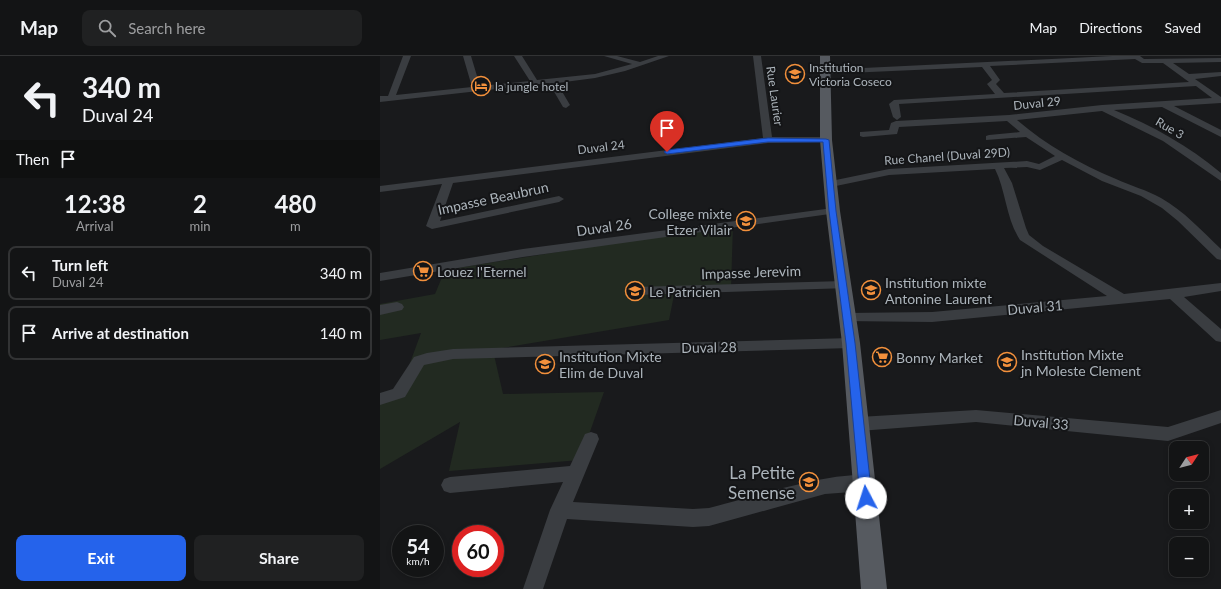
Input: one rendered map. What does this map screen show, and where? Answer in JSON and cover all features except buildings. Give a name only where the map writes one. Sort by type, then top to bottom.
[{"type":"main road","points":[[825,64],[826,140],[833,211],[851,343],[874,589]]},
{"type":"street","points":[[391,98],[407,56]]},
{"type":"street","points":[[467,56],[477,89]]},
{"type":"street","points":[[518,56],[534,81]]},
{"type":"street","points":[[608,56],[641,64]]},
{"type":"street","points":[[380,99],[477,89],[534,81],[595,76],[665,56]]},
{"type":"street","name":"Rue Laurier","points":[[757,56],[768,140]]},
{"type":"street","points":[[825,64],[984,64],[1137,57],[1142,61],[1221,60]]},
{"type":"street","points":[[1165,61],[1220,100]]},
{"type":"street","points":[[984,64],[996,80],[991,84],[1001,95],[999,96]]},
{"type":"street","points":[[1186,77],[1221,74]]},
{"type":"street","points":[[551,80],[566,105]]},
{"type":"street","points":[[897,117],[893,104],[896,102],[1197,84]]},
{"type":"street","points":[[1206,91],[1221,90]]},
{"type":"street","name":"Duval 29","points":[[863,134],[892,133],[894,132],[894,125],[896,124],[1009,118],[1102,108],[1220,100]]},
{"type":"street","points":[[1162,103],[1221,134]]},
{"type":"street","name":"Rue 3","points":[[1102,108],[1126,118],[1196,157],[1221,178]]},
{"type":"street","points":[[1009,118],[1026,134],[1062,156],[1106,180],[1156,199],[1221,256]]},
{"type":"street","points":[[989,138],[1026,134]]},
{"type":"street","name":"Duval 24","points":[[380,189],[768,140],[826,140]]},
{"type":"street","name":"Rue Chanel (Duval 29D)","points":[[831,184],[889,172],[1026,164],[1040,167],[1062,156]]},
{"type":"street","points":[[998,166],[1007,180],[1011,200],[1025,239],[1122,299]]},
{"type":"street","name":"Impasse Beaubrun","points":[[448,181],[432,226],[559,199]]},
{"type":"street","name":"Duval 26","points":[[380,277],[523,253],[833,211]]},
{"type":"street","name":"Impasse Jerevim","points":[[635,291],[844,285]]},
{"type":"street","name":"Duval 31","points":[[847,318],[932,317],[1173,294],[1221,287]]},
{"type":"street","points":[[1173,294],[1221,337]]},
{"type":"street","points":[[380,310],[397,307]]},
{"type":"street","name":"Duval 28","points":[[380,399],[399,393],[419,361],[453,354],[851,343]]},
{"type":"street","name":"Duval 33","points":[[859,424],[976,416],[1168,434],[1221,416]]},
{"type":"street","points":[[534,589],[559,510],[591,439]]},
{"type":"street","points":[[450,485],[574,474]]},
{"type":"street","points":[[559,510],[693,518],[709,517],[825,486],[864,483]]},
{"type":"shaded area","points":[[733,224],[731,289],[674,295],[669,320],[496,349],[494,355],[503,394],[604,392],[580,460],[449,471],[460,422],[380,469],[380,403],[403,382],[421,333],[380,340],[380,304],[435,294],[445,270]]},
{"type":"place","name":"Institution Victoria Coseco","points":[[795,74]]},
{"type":"place","name":"la jungle hotel","points":[[481,86]]},
{"type":"place","name":"College mixte Etzer Vilair","points":[[746,221]]},
{"type":"place","name":"Louez l'Eternel","points":[[423,271]]},
{"type":"place","name":"Institution mixte Antonine Laurent","points":[[871,290]]},
{"type":"place","name":"Le Patricien","points":[[635,291]]},
{"type":"place","name":"Bonny Market","points":[[882,357]]},
{"type":"place","name":"Institution Mixte jn Moleste Clement","points":[[1007,362]]},
{"type":"place","name":"Institution Mixte Elim de Duval","points":[[545,364]]},
{"type":"place","name":"La Petite Semense","points":[[809,482]]},
{"type":"route","points":[[667,152],[768,140],[826,140],[833,211],[851,343],[866,498]]}]
